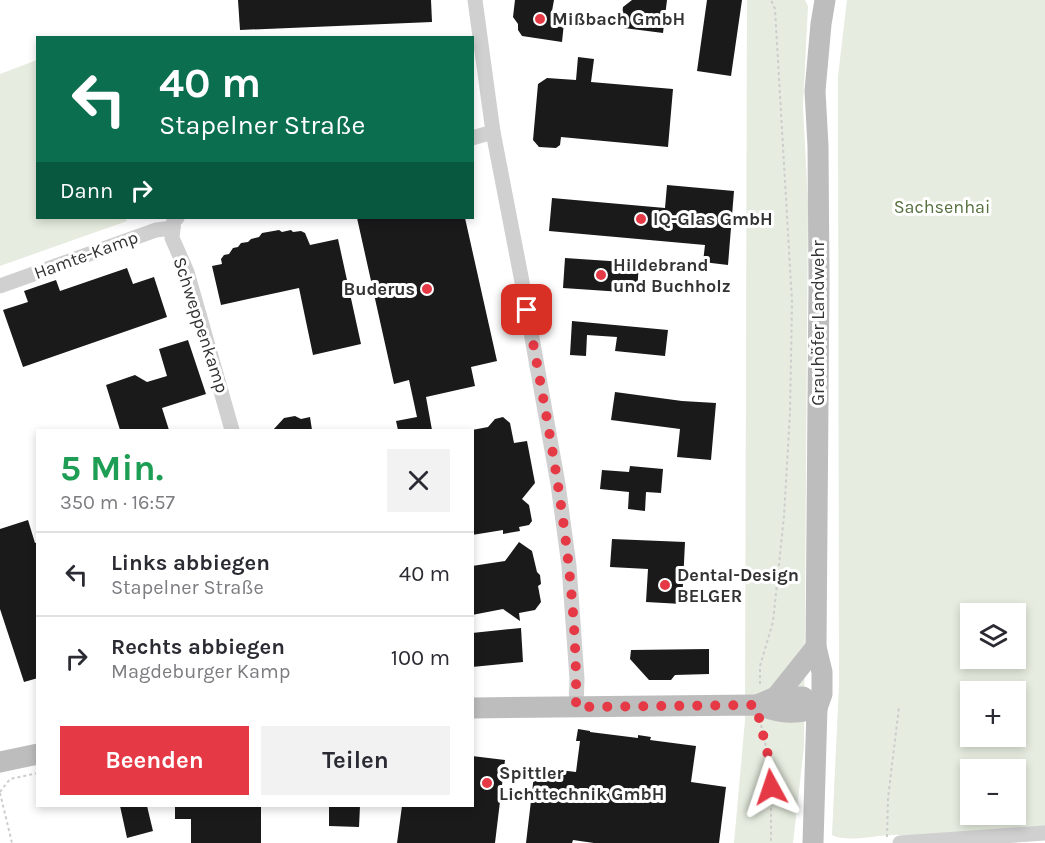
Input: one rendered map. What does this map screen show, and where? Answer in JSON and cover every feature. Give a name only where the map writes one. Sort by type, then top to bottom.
[{"type":"street","points":[[475,0],[493,132],[558,484],[569,566],[577,678],[576,707]]},
{"type":"street","name":"Grauhöfer Landwehr","points":[[813,843],[817,708],[822,694],[822,672],[816,647],[819,279],[818,146],[815,91],[825,0]]},
{"type":"street","points":[[474,137],[493,132]]},
{"type":"street","name":"Hamte-Kamp","points":[[0,285],[175,222]]},
{"type":"street","name":"Schweppenkamp","points":[[175,222],[172,238],[187,273],[232,429]]},
{"type":"street","points":[[474,708],[576,707],[764,698],[816,647]]},
{"type":"street","points":[[764,698],[777,712],[798,713],[817,708]]},
{"type":"street","points":[[0,762],[36,754]]},
{"type":"street","points":[[900,843],[1045,833]]},
{"type":"path","points":[[771,0],[776,9],[792,313],[784,516],[773,622],[760,666],[771,768],[771,843]]},
{"type":"path","points":[[887,843],[888,798],[899,707]]},
{"type":"path","points":[[12,843],[0,792],[10,779],[36,773]]},
{"type":"green space","points":[[747,0],[805,0],[808,6],[803,107],[808,203],[804,747],[793,843],[734,843],[745,720]]},
{"type":"green space","name":"Sachsenhai","points":[[847,0],[1045,0],[1045,831],[909,837],[896,835],[853,839],[832,835],[839,684],[838,76]]},
{"type":"green space","points":[[36,60],[36,219],[126,219],[127,221],[0,266],[0,74]]},
{"type":"building","points":[[238,0],[431,0],[432,22],[240,30]]},
{"type":"building","name":"Mißbach GmbH","points":[[515,0],[554,0],[552,11],[565,13],[562,42],[522,36],[513,17]]},
{"type":"building","points":[[632,0],[667,0],[663,33],[624,28],[623,7]]},
{"type":"building","points":[[707,0],[742,0],[731,76],[697,71]]},
{"type":"building","points":[[578,57],[594,59],[591,82],[673,89],[668,147],[561,137],[560,145],[556,148],[539,147],[533,140],[538,84],[547,78],[576,80]]},
{"type":"building","name":"IQ-Glas GmbH","points":[[667,185],[734,191],[728,265],[703,262],[705,245],[549,231],[552,198],[665,208]]},
{"type":"building","name":"Buderus","points":[[357,219],[465,219],[497,361],[471,367],[475,386],[426,397],[432,429],[398,429],[396,421],[417,417],[409,380],[394,384]]},
{"type":"building","points":[[279,230],[282,232],[301,231],[305,233],[310,245],[338,239],[361,344],[313,355],[299,288],[221,305],[212,266],[222,264],[221,259],[224,255],[229,254],[241,243],[259,237],[262,233]]},
{"type":"building","name":"Hildebrand und Buchholz","points":[[565,258],[639,263],[637,293],[563,288]]},
{"type":"building","points":[[127,268],[133,284],[154,277],[167,317],[23,367],[3,310],[28,302],[24,291],[56,280],[60,291]]},
{"type":"building","points":[[572,321],[668,330],[665,356],[615,351],[617,337],[587,335],[586,356],[570,355]]},
{"type":"building","points":[[188,340],[206,394],[162,408],[169,429],[120,429],[106,385],[135,375],[147,382],[167,376],[159,349]]},
{"type":"building","points":[[615,392],[716,403],[711,460],[677,457],[680,429],[611,420]]},
{"type":"building","points":[[310,417],[312,429],[274,429],[284,418]]},
{"type":"building","points":[[503,417],[510,423],[514,443],[527,441],[535,483],[522,499],[529,505],[532,521],[529,525],[519,527],[520,531],[503,534],[503,530],[474,535],[474,430],[488,427],[495,419]]},
{"type":"building","points":[[630,466],[663,469],[661,493],[646,492],[645,511],[628,509],[629,492],[600,489],[602,470],[629,472]]},
{"type":"building","points":[[28,520],[36,543],[36,679],[24,682],[0,609],[0,529]]},
{"type":"building","name":"Dental-Design BELGER","points":[[612,539],[685,542],[682,604],[646,602],[648,569],[610,567]]},
{"type":"building","points":[[519,542],[532,551],[537,572],[540,575],[541,584],[538,586],[541,602],[535,610],[519,613],[520,621],[503,609],[474,615],[474,566],[505,561]]},
{"type":"building","points":[[521,628],[523,662],[474,667],[474,633]]},
{"type":"building","points":[[709,649],[709,674],[675,675],[671,680],[649,680],[630,659],[631,650]]},
{"type":"building","points":[[578,729],[638,738],[638,735],[651,737],[650,740],[696,746],[691,782],[726,787],[719,843],[594,843],[573,840],[572,843],[526,843],[535,767],[576,772],[580,741],[576,741]]},
{"type":"building","name":"Spittler Lichttechnik GmbH","points":[[474,756],[505,760],[495,843],[397,843],[402,807],[474,807]]},
{"type":"building","points":[[120,807],[147,807],[153,831],[127,838]]},
{"type":"building","points":[[175,807],[261,807],[261,843],[191,843],[191,819],[175,819]]},
{"type":"building","points":[[329,807],[360,807],[359,827],[329,826]]},
{"type":"place","name":"Mißbach GmbH","points":[[540,19]]},
{"type":"place","name":"IQ-Glas GmbH","points":[[641,219]]},
{"type":"place","name":"Hildebrand und Buchholz","points":[[601,275]]},
{"type":"place","name":"Buderus","points":[[427,289]]},
{"type":"place","name":"Dental-Design BELGER","points":[[665,585]]},
{"type":"place","name":"Spittler Lichttechnik GmbH","points":[[487,783]]},
{"type":"route","points":[[527,310],[558,484],[569,566],[577,678],[576,707],[756,705],[771,768],[771,787]]}]
